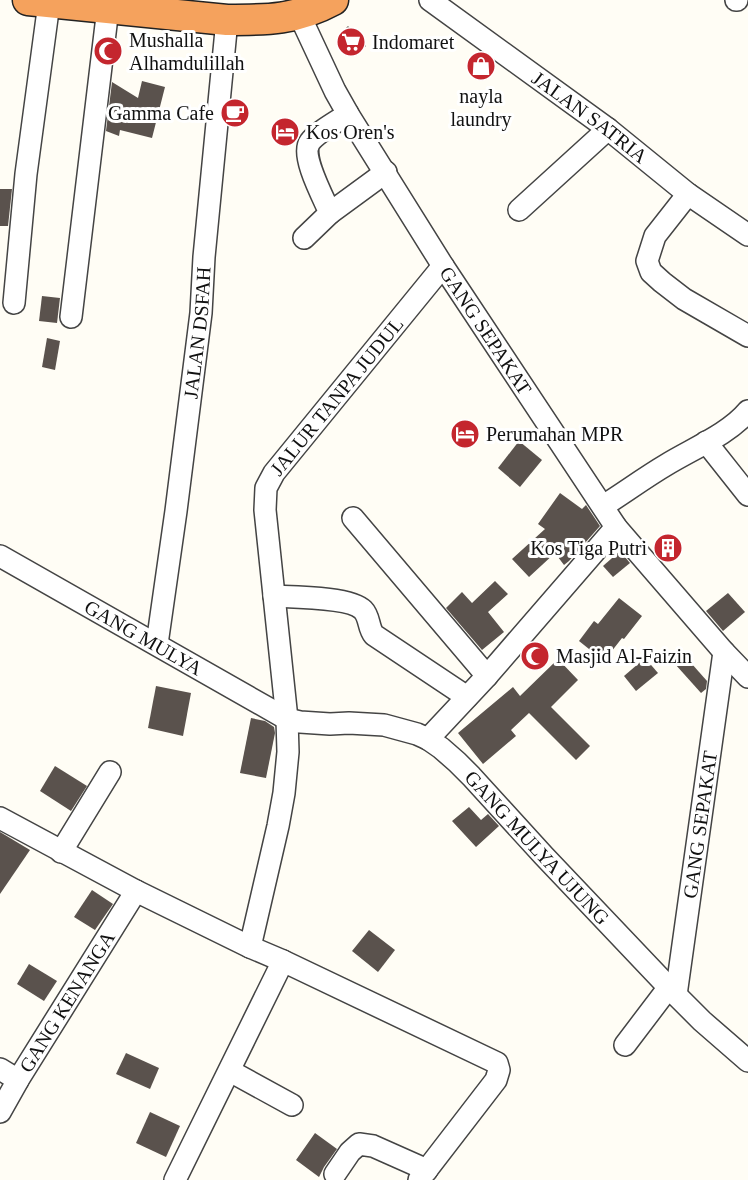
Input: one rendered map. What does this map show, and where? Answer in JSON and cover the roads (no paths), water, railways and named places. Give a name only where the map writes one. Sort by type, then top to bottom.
[{"type":"highway","points":[[39,2],[78,3],[108,9],[227,20],[273,20],[299,14],[333,0]]},
{"type":"street","name":"JALAN SATRIA","points":[[430,0],[608,129],[688,194],[748,235]]},
{"type":"street","points":[[14,303],[39,2]]},
{"type":"street","points":[[71,317],[108,9]]},
{"type":"street","name":"GANG SEPAKAT","points":[[299,14],[348,114],[443,266],[616,527],[748,677]]},
{"type":"street","name":"JALAN DSFAH","points":[[157,644],[201,313],[204,257],[227,20]]},
{"type":"street","points":[[330,213],[310,165],[307,148],[309,142],[316,136],[348,114]]},
{"type":"street","points":[[519,210],[608,129]]},
{"type":"street","points":[[304,238],[330,213],[386,172]]},
{"type":"street","points":[[688,194],[655,236],[647,261],[651,272],[684,299],[748,336]]},
{"type":"street","name":"JALUR TANPA JUDUL","points":[[250,947],[276,836],[284,793],[288,752],[287,719],[264,502],[266,488],[274,473],[443,266]]},
{"type":"street","points":[[603,507],[665,465],[741,419],[748,411]]},
{"type":"street","points":[[706,442],[748,495]]},
{"type":"street","points":[[353,518],[487,676]]},
{"type":"street","points":[[428,739],[487,676],[616,527]]},
{"type":"street","name":"GANG MULYA","points":[[0,556],[287,719]]},
{"type":"street","points":[[274,596],[326,599],[355,604],[364,611],[369,628],[374,635],[467,697]]},
{"type":"street","name":"GANG SEPAKAT","points":[[672,991],[724,652]]},
{"type":"street","name":"GANG MULYA UJUNG","points":[[287,719],[330,724],[384,725],[428,739],[457,762],[702,1021],[748,1055]]},
{"type":"street","points":[[61,852],[110,772]]},
{"type":"street","points":[[0,818],[136,891],[497,1063],[499,1070],[496,1080],[423,1175],[373,1146],[359,1144],[352,1149],[335,1174]]},
{"type":"street","name":"GANG KENANGA","points":[[0,1112],[9,1074],[136,891]]},
{"type":"street","points":[[175,1180],[283,961]]},
{"type":"street","points":[[626,1045],[672,991]]},
{"type":"street","points":[[230,1071],[292,1105]]},
{"type":"place","name":"Indomaret","points":[[351,42]]},
{"type":"place","name":"Mushalla Alhamdulillah","points":[[108,51]]},
{"type":"place","name":"nayla laundry","points":[[481,66]]},
{"type":"place","name":"Gamma Cafe","points":[[235,113]]},
{"type":"place","name":"Kos Oren's","points":[[285,132]]},
{"type":"place","name":"Perumahan MPR","points":[[465,434]]},
{"type":"place","name":"Kos Tiga Putri","points":[[668,548]]},
{"type":"place","name":"Masjid Al-Faizin","points":[[535,656]]}]
